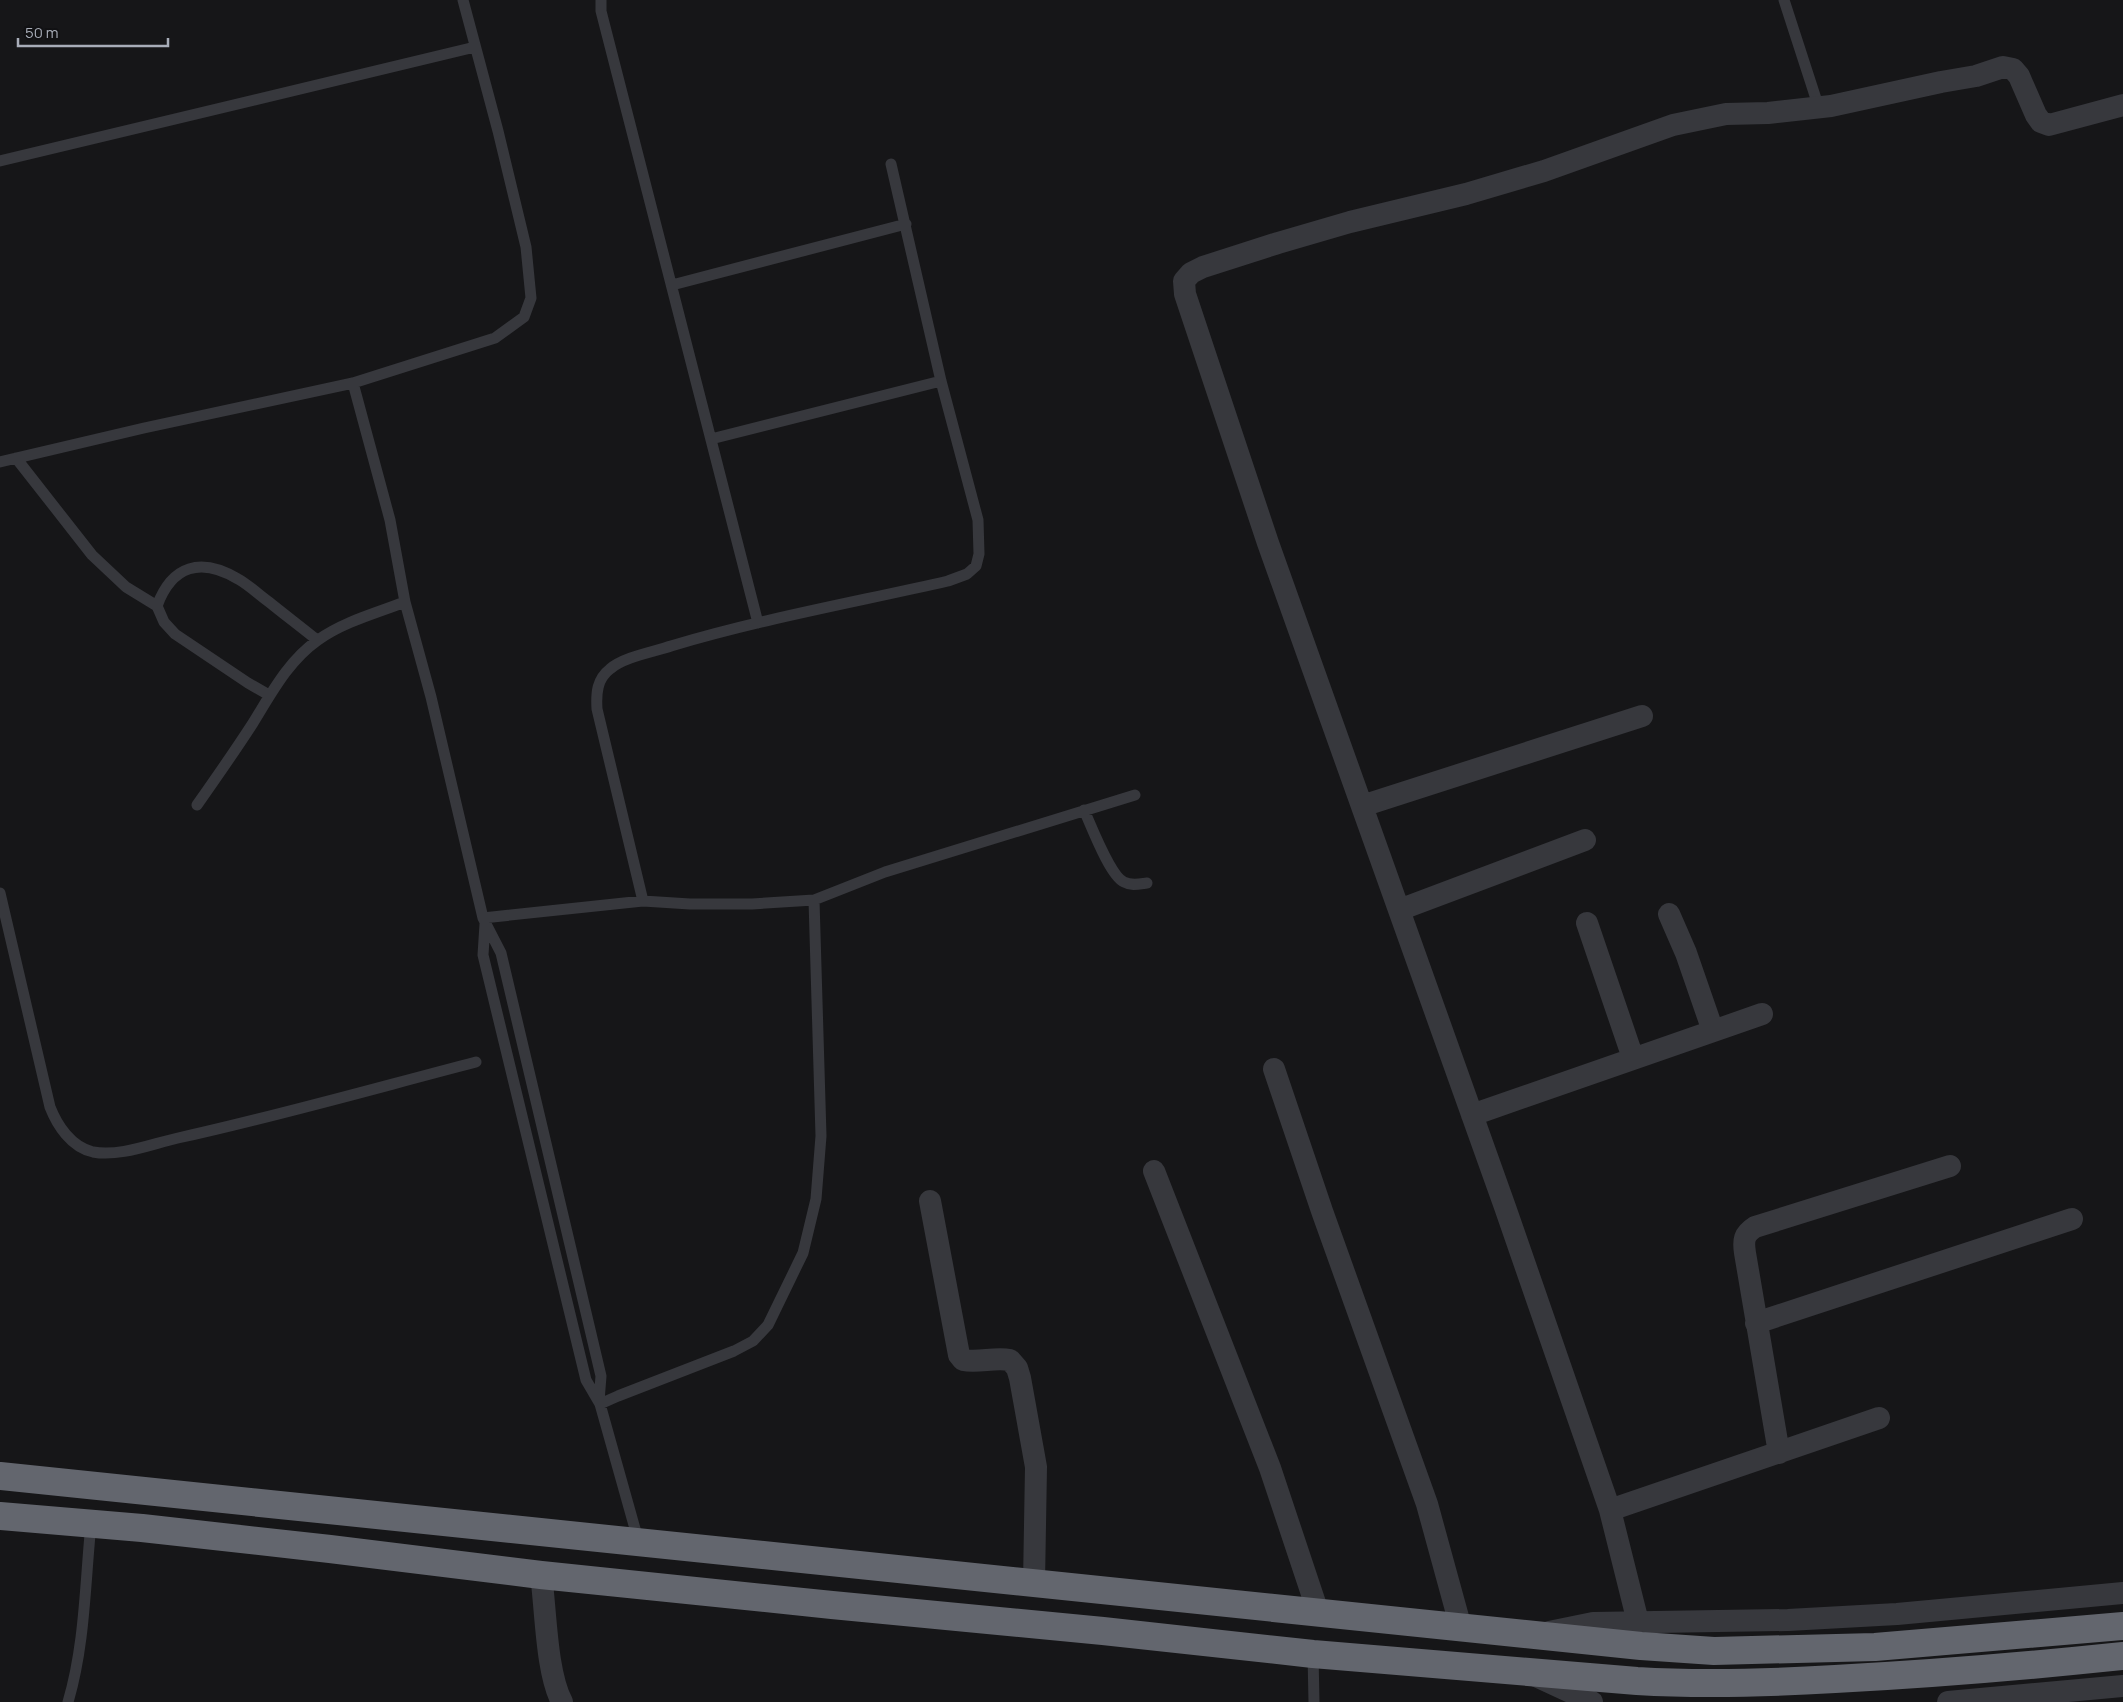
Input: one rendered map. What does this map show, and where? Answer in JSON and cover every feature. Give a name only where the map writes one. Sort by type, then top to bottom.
[{"type":"highway","points":[[0,1476],[1641,1646],[1714,1651],[1782,1651],[1875,1647],[2123,1626]]},
{"type":"highway","points":[[0,1516],[330,1549],[541,1575],[832,1606],[1094,1630],[1313,1654],[1676,1684],[1731,1684],[1875,1677],[2123,1656]]},
{"type":"street","points":[[1638,1622],[1610,1510],[1472,1115],[1268,543],[1185,294],[1184,281],[1191,273],[1203,267],[1278,242],[1350,222],[1466,194],[1544,171],[1673,125],[1726,114],[1819,108],[1976,76],[2003,67],[2012,69],[2019,76],[2036,115],[2041,122],[2049,125],[2123,105]]},
{"type":"street","points":[[1362,806],[1642,716]]},
{"type":"street","points":[[1399,910],[1585,840]]},
{"type":"street","points":[[1669,914],[1686,953],[1713,1031]]},
{"type":"street","points":[[1587,923],[1633,1058]]},
{"type":"street","points":[[1472,1115],[1762,1014]]},
{"type":"street","points":[[1274,1068],[1325,1220],[1427,1504],[1461,1628]]},
{"type":"street","points":[[1778,1452],[1743,1241],[1747,1233],[1755,1227],[1950,1166]]},
{"type":"street","points":[[1154,1171],[1270,1468],[1318,1612]]},
{"type":"street","points":[[930,1202],[959,1355],[963,1360],[970,1361],[1001,1358],[1010,1360],[1017,1368],[1020,1378],[1036,1467],[1034,1583]]},
{"type":"street","points":[[1756,1323],[2072,1220]]},
{"type":"street","points":[[1610,1510],[1879,1418]]},
{"type":"street","points":[[541,1575],[551,1662],[557,1694],[562,1702]]},
{"type":"street","points":[[1528,1635],[1593,1623],[1788,1620],[1897,1614],[2123,1593]]},
{"type":"street","points":[[1526,1671],[1592,1702]]},
{"type":"street","points":[[1948,1702],[2123,1686]]},
{"type":"lane","points":[[0,462],[353,382],[495,338],[524,317],[531,298],[526,247],[498,131],[463,0]]},
{"type":"lane","points":[[601,0],[601,11],[758,623]]},
{"type":"lane","points":[[1784,0],[1819,108]]},
{"type":"lane","points":[[0,161],[475,47]]},
{"type":"lane","points":[[643,901],[597,709],[596,695],[600,680],[611,668],[639,656],[758,623],[948,581],[967,574],[976,566],[979,554],[978,520],[941,381],[891,164]]},
{"type":"lane","points":[[672,285],[906,224]]},
{"type":"lane","points":[[711,439],[941,381]]},
{"type":"lane","points":[[353,382],[390,520],[405,602],[431,697],[484,921],[501,953],[601,1376],[600,1403]]},
{"type":"lane","points":[[16,458],[92,555],[126,586],[157,606],[164,622],[175,634],[269,695]]},
{"type":"lane","points":[[157,606],[162,591],[175,576],[193,566],[209,567],[239,579],[318,640]]},
{"type":"lane","points":[[197,805],[253,724],[269,695],[300,656],[318,640],[337,629],[405,602]]},
{"type":"lane","points":[[484,921],[643,901],[690,904],[752,904],[814,900],[886,872],[1135,795]]},
{"type":"lane","points":[[1084,810],[1114,873],[1122,882],[1133,885],[1147,883]]},
{"type":"lane","points":[[0,893],[50,1107],[56,1122],[71,1140],[90,1152],[111,1154],[206,1132],[476,1062]]},
{"type":"lane","points":[[600,1403],[734,1351],[754,1340],[768,1325],[803,1253],[816,1199],[820,1136],[814,900]]},
{"type":"lane","points":[[484,921],[483,955],[586,1380],[600,1403],[639,1543]]},
{"type":"lane","points":[[68,1702],[75,1680],[79,1654],[91,1524]]},
{"type":"lane","points":[[1313,1654],[1314,1702]]}]
